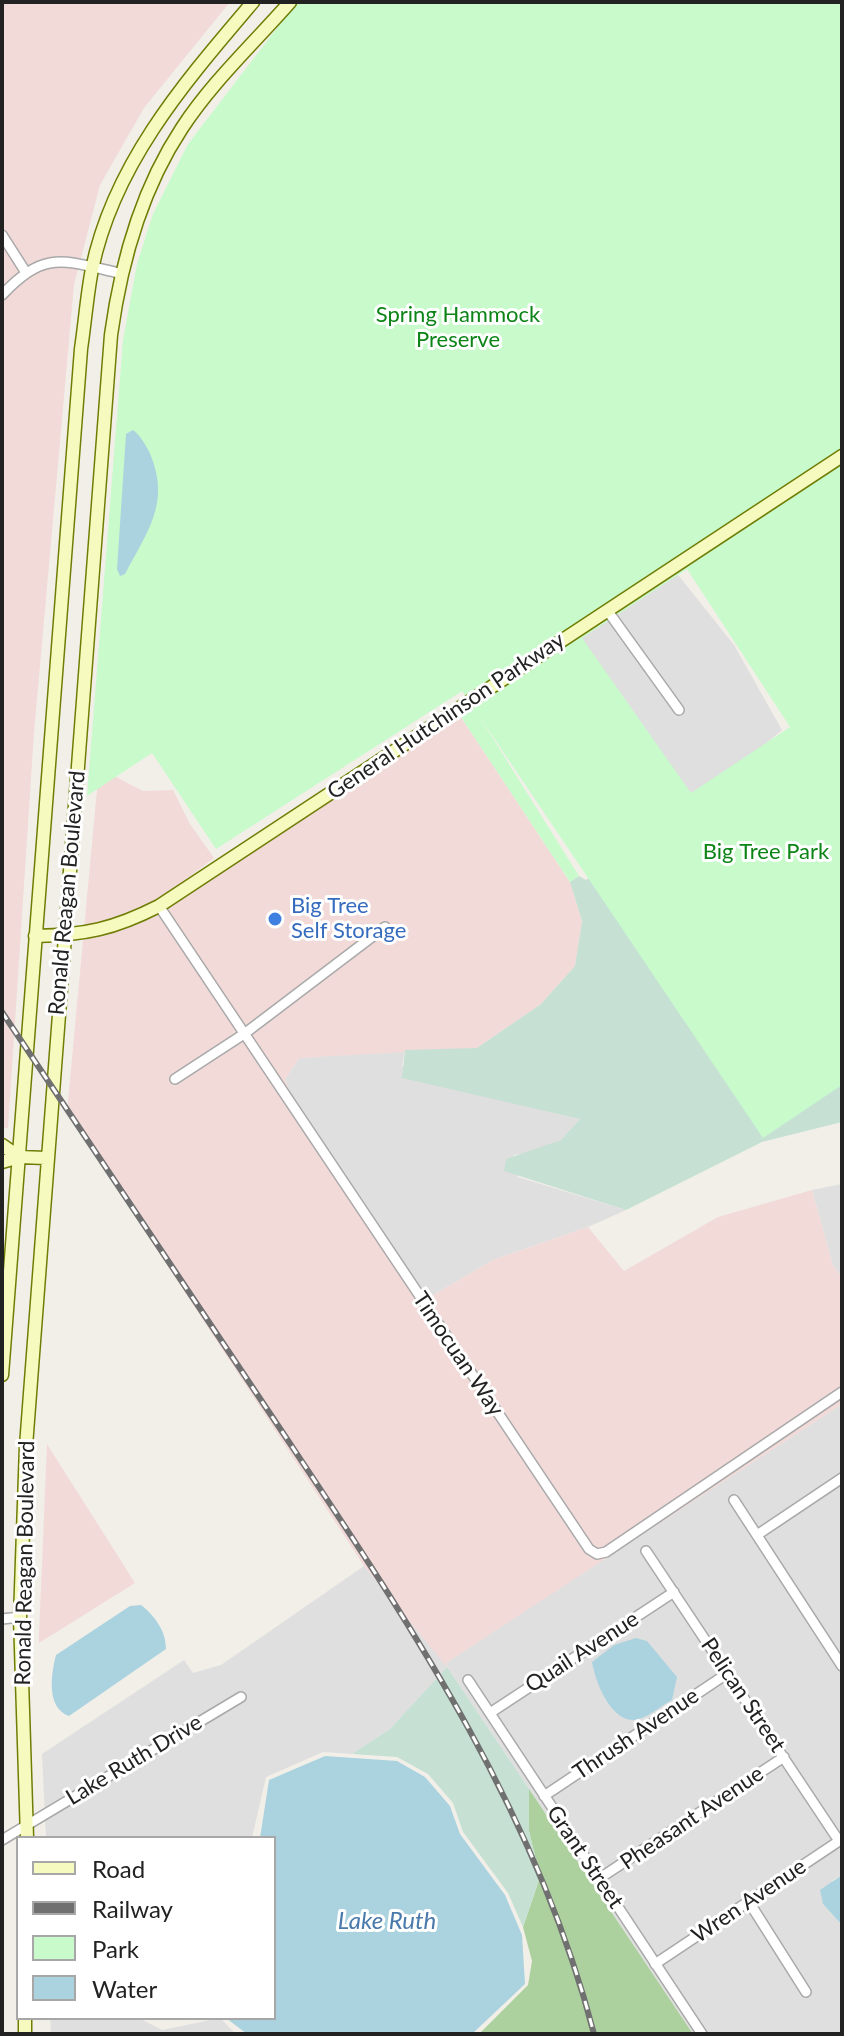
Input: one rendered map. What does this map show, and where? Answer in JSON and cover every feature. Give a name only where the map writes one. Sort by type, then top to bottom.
[{"type":"main road","name":"Ronald Reagan Boulevard","points":[[2,1375],[81,349],[93,267],[116,195],[145,140],[191,75],[253,2]]},
{"type":"main road","name":"Ronald Reagan Boulevard","points":[[27,1836],[20,1617],[26,1446],[63,935],[111,335],[119,273],[145,199],[182,127],[290,2]]},
{"type":"main road","name":"General Hutchinson Parkway","points":[[35,936],[79,935],[121,923],[159,906],[842,456]]},
{"type":"main road","points":[[2,1145],[19,1157]]},
{"type":"main road","points":[[2,1162],[19,1157],[46,1158]]},
{"type":"street","points":[[2,235],[25,271]]},
{"type":"street","points":[[2,295],[25,271],[56,262],[119,273]]},
{"type":"street","points":[[607,610],[679,710]]},
{"type":"street","name":"Timocuan Way","points":[[159,906],[589,1549],[597,1554],[606,1552],[842,1392]]},
{"type":"street","points":[[175,1079],[244,1034],[385,927]]},
{"type":"street","points":[[757,1535],[841,1481]]},
{"type":"street","points":[[734,1500],[842,1666]]},
{"type":"street","name":"Pelican Street","points":[[646,1551],[840,1840]]},
{"type":"street","name":"Quail Avenue","points":[[490,1713],[674,1592]]},
{"type":"street","points":[[2,1619],[20,1617]]},
{"type":"street","name":"Thrush Avenue","points":[[544,1796],[728,1673]]},
{"type":"street","name":"Grant Street","points":[[468,1680],[702,2034]]},
{"type":"street","name":"Lake Ruth Drive","points":[[2,1840],[241,1697]]},
{"type":"street","name":"Pheasant Avenue","points":[[600,1878],[784,1757]]},
{"type":"street","name":"Wren Avenue","points":[[655,1964],[840,1840]]},
{"type":"street","points":[[749,1902],[806,1992]]},
{"type":"shaded area","points":[[2,2],[230,2],[144,108],[100,185],[74,285],[34,733],[8,1128],[2,1128]]},
{"type":"shaded area","points":[[675,571],[734,645],[782,730],[726,777],[687,802],[572,639]]},
{"type":"shaded area","points":[[459,714],[570,882],[582,921],[575,966],[541,1004],[477,1048],[299,1058],[285,1079],[295,1108],[425,1300],[493,1260],[588,1227],[624,1271],[718,1217],[812,1190],[833,1266],[842,1277],[842,1404],[446,1663],[447,1667],[364,1566],[67,1112],[83,940],[126,928],[162,910]]},
{"type":"shaded area","points":[[99,768],[143,791],[173,790],[190,824],[214,858],[157,901],[123,918],[84,929]]},
{"type":"shaded area","points":[[405,1050],[402,1066],[496,1099],[580,1119],[561,1140],[531,1153],[513,1155],[518,1177],[626,1210],[588,1227],[493,1260],[425,1300],[295,1108],[285,1079],[299,1058]]},
{"type":"shaded area","points":[[842,1184],[842,1277],[833,1266],[812,1190]]},
{"type":"shaded area","points":[[842,1404],[842,1875],[833,1880],[823,1904],[842,1925],[842,2034],[693,2034],[447,1667],[390,1729],[352,1754],[323,1752],[266,1777],[252,1836],[46,1836],[42,1754],[184,1660],[193,1673],[221,1665],[364,1566],[445,1663]],"holes":[[[605,1699],[672,1700],[638,1720],[624,1718]]]},
{"type":"shaded area","points":[[47,1444],[135,1583],[39,1643],[39,1635]]},
{"type":"shaded area","points":[[50,2020],[143,2020],[162,2030],[222,2020],[236,2034],[51,2034]]},
{"type":"green space","name":"Spring Hammock Preserve","points":[[297,2],[842,2],[842,1085],[763,1138],[479,716],[579,876],[570,882],[459,714],[472,705],[462,691],[216,849],[152,753],[87,796],[123,340],[137,264],[153,214],[188,144]],"holes":[[[687,569],[790,727],[691,793],[582,638]]]},
{"type":"green space","points":[[663,828],[842,987],[842,1122],[762,1142],[626,1210],[504,1171],[506,1159],[561,1140],[580,1119],[402,1078],[405,1050],[477,1048],[541,1004],[575,966],[582,921],[570,882],[579,876],[586,880]]},
{"type":"green space","points":[[447,1667],[529,1789],[529,1831],[540,1877],[523,1927],[508,1893],[463,1832],[453,1803],[428,1774],[397,1757],[352,1754],[390,1729]]},
{"type":"green space","points":[[529,1789],[693,2034],[479,2034],[528,1985],[532,1961],[523,1927],[540,1877],[529,1831]]},
{"type":"water","points":[[133,430],[151,456],[156,473],[157,503],[141,545],[125,574],[120,576],[117,569],[126,434]]},
{"type":"water","points":[[141,1605],[159,1624],[166,1649],[69,1716],[62,1712],[53,1698],[52,1690],[56,1655],[130,1606]]},
{"type":"water","points":[[636,1638],[647,1641],[677,1677],[672,1700],[643,1718],[629,1720],[606,1701],[592,1662],[614,1645]]},
{"type":"water","name":"Lake Ruth","points":[[325,1756],[397,1761],[425,1777],[450,1806],[460,1834],[505,1895],[522,1935],[525,1984],[472,2034],[247,2034],[229,2020],[276,2020],[276,1836],[260,1836],[269,1780]]},
{"type":"water","points":[[842,1875],[842,1925],[823,1904],[820,1890]]},
{"type":"railway","points":[[2,1012],[329,1502],[421,1646],[503,1794],[538,1872],[569,1951],[594,2034]]},
{"type":"place","name":"Big Tree Self Storage","points":[[275,919]]},
{"type":"park label","name":"Big Tree Park","points":[[766,852]]}]
